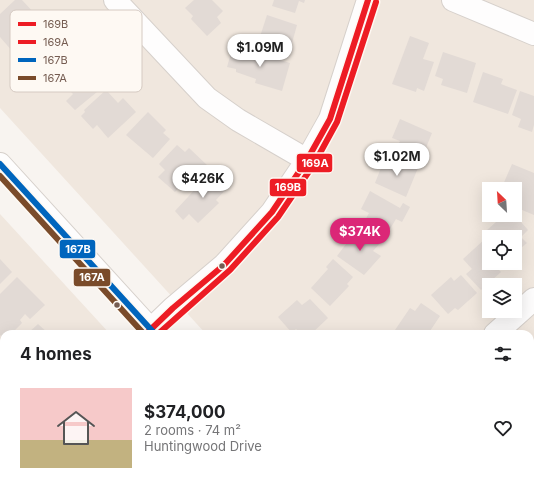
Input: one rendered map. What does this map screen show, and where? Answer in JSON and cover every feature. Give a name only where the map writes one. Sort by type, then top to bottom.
[{"type":"street","points":[[115,0],[124,10]]},
{"type":"street","points":[[153,330],[173,308],[224,265],[272,212],[307,160],[330,118],[368,0]]},
{"type":"street","points":[[453,0],[534,34]]},
{"type":"street","points":[[142,29],[207,98],[233,117],[307,160]]},
{"type":"street","points":[[0,164],[149,330]]},
{"type":"street","points":[[499,330],[534,299]]},
{"type":"shaded area","points":[[0,0],[534,0],[534,330],[202,330],[0,108]]},
{"type":"shaded area","points":[[0,214],[106,330],[0,330]]},
{"type":"building","points":[[15,0],[22,0],[31,10],[10,10],[10,49],[0,37],[0,14]]},
{"type":"building","points":[[194,0],[212,0],[223,11],[217,17],[221,23],[207,36],[191,19],[193,16],[185,8]]},
{"type":"building","points":[[274,0],[305,0],[304,3],[299,1],[295,13],[272,6]]},
{"type":"building","points":[[267,15],[297,25],[289,54],[257,46]]},
{"type":"building","points":[[410,36],[429,43],[423,59],[434,62],[424,91],[417,88],[416,92],[392,84]]},
{"type":"building","points":[[233,46],[290,63],[282,91],[255,83],[256,79],[236,72],[236,69],[227,67]]},
{"type":"building","points":[[443,52],[476,63],[467,93],[441,85],[443,79],[435,76]]},
{"type":"building","points":[[483,72],[503,79],[501,84],[517,90],[508,114],[473,102]]},
{"type":"building","points":[[520,91],[534,96],[534,125],[532,132],[518,127],[521,119],[512,115]]},
{"type":"building","points":[[71,92],[97,92],[75,110],[66,101],[73,94]]},
{"type":"building","points":[[104,92],[108,92],[118,103],[123,98],[136,112],[108,138],[97,125],[93,129],[81,116],[85,112],[84,110]]},
{"type":"building","points":[[148,112],[166,130],[163,133],[170,139],[153,158],[126,135]]},
{"type":"building","points":[[400,119],[432,133],[421,160],[396,150],[400,141],[392,138]]},
{"type":"building","points":[[177,145],[185,152],[189,148],[208,166],[186,188],[182,184],[175,192],[158,177],[165,170],[159,164]]},
{"type":"building","points":[[392,157],[418,168],[406,197],[375,183],[383,163],[389,166]]},
{"type":"building","points":[[512,164],[534,173],[534,215],[522,210],[522,182],[504,182]]},
{"type":"building","points":[[214,173],[228,187],[216,200],[219,203],[198,223],[189,214],[183,220],[175,211],[200,184],[202,186]]},
{"type":"building","points":[[370,191],[400,208],[403,203],[410,207],[402,222],[396,219],[387,234],[364,222],[369,213],[361,209]]},
{"type":"building","points":[[496,222],[521,222],[528,230],[522,236],[522,230],[487,230]]},
{"type":"building","points":[[359,227],[380,243],[373,251],[381,256],[364,275],[337,256]]},
{"type":"building","points":[[522,238],[527,243],[522,247]]},
{"type":"building","points":[[482,242],[482,270],[499,270],[501,272],[494,278],[482,278],[481,290],[466,274],[472,269],[463,259]]},
{"type":"building","points":[[0,259],[12,272],[0,284]]},
{"type":"building","points":[[333,259],[353,277],[347,284],[349,286],[330,306],[311,288],[328,269],[326,267]]},
{"type":"building","points":[[461,275],[477,293],[458,310],[455,308],[448,314],[431,295],[451,277],[454,281]]},
{"type":"building","points":[[17,277],[45,305],[30,319],[25,314],[20,320],[22,323],[15,330],[0,330],[0,294]]},
{"type":"building","points":[[310,299],[328,318],[315,330],[289,330],[278,317],[297,300],[302,305]]},
{"type":"building","points":[[421,303],[440,316],[431,330],[395,330],[410,308],[415,311]]},
{"type":"building","points":[[38,324],[45,330],[31,330]]},
{"type":"transit line","name":"169B","points":[[150,330],[173,308],[224,265],[272,212],[307,160],[330,119],[368,0]]},
{"type":"transit line","name":"169A","points":[[162,330],[230,270],[278,217],[314,164],[337,122],[376,2]]},
{"type":"transit line","name":"167B","points":[[0,164],[151,330]]},
{"type":"transit line","name":"167A","points":[[0,176],[140,330]]}]
